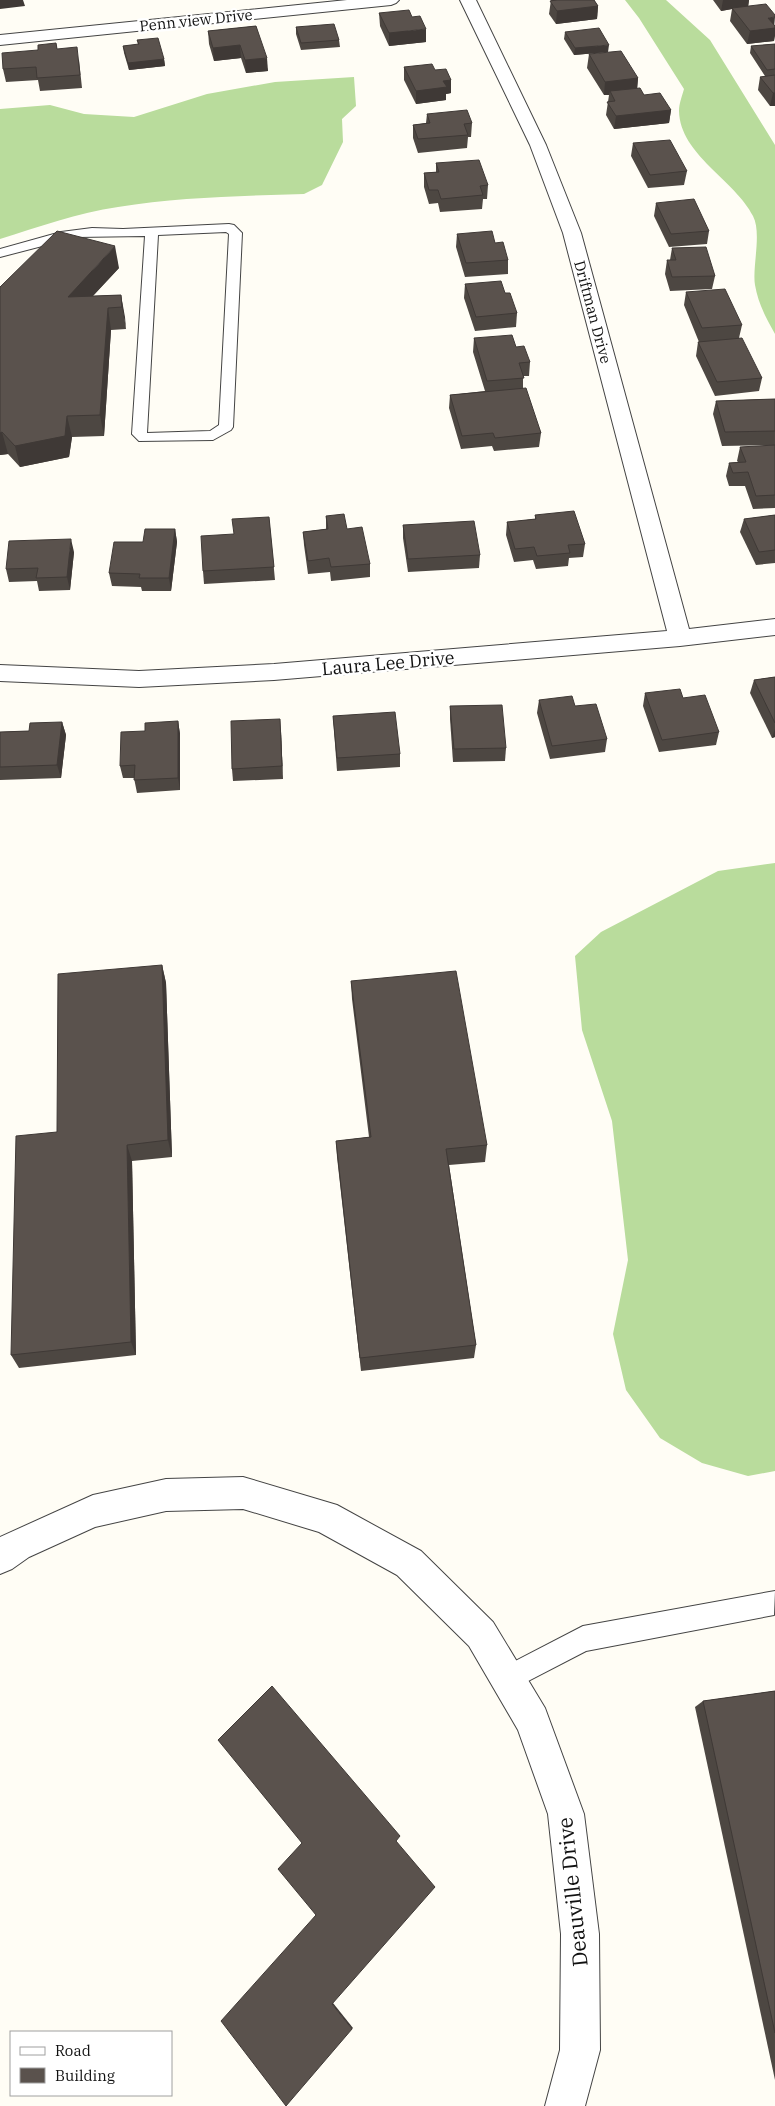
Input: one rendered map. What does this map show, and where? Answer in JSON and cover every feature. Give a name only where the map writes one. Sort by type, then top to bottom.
[{"type":"street","name":"Penn view Drive","points":[[0,40],[391,0]]},
{"type":"street","name":"Driftman Drive","points":[[468,0],[538,145],[572,233],[680,638]]},
{"type":"street","name":"Laura Lee Drive","points":[[0,673],[139,679],[236,674],[680,638],[775,627]]},
{"type":"street","name":"Deauville Drive","points":[[0,1557],[17,1544],[93,1511],[166,1496],[243,1493],[325,1517],[410,1564],[482,1634],[532,1721],[566,1814],[580,1934],[580,2050],[565,2106]]},
{"type":"lane","points":[[0,254],[59,238],[90,232],[152,232],[229,228],[236,233],[226,427],[213,435],[144,438],[139,434],[152,232]]},
{"type":"lane","points":[[508,1678],[583,1639],[774,1603]]},
{"type":"green space","points":[[625,0],[666,0],[710,40],[775,145],[775,334],[756,292],[754,278],[757,231],[753,216],[745,203],[688,141],[682,127],[679,111],[684,89],[639,18]]},
{"type":"green space","points":[[354,77],[356,106],[342,119],[343,142],[322,185],[304,194],[187,199],[118,207],[43,225],[0,239],[0,109],[50,105],[84,114],[134,117],[207,94],[275,82]]},
{"type":"green space","points":[[775,863],[775,1471],[748,1476],[702,1463],[660,1438],[626,1390],[613,1334],[628,1260],[612,1121],[582,1030],[575,956],[601,932],[718,871]]},
{"type":"building","points":[[594,0],[598,6],[557,11],[550,1]]},
{"type":"building","points":[[766,4],[775,15],[775,17],[768,18],[775,28],[750,31],[732,8]]},
{"type":"building","points":[[409,10],[412,17],[420,16],[426,29],[389,33],[379,13]]},
{"type":"building","points":[[334,24],[339,40],[301,43],[296,27]]},
{"type":"building","points":[[256,26],[267,58],[245,60],[240,45],[213,48],[208,31]]},
{"type":"building","points":[[599,28],[609,45],[575,48],[565,32]]},
{"type":"building","points":[[158,38],[164,59],[128,63],[123,46],[139,44],[137,40]]},
{"type":"building","points":[[56,43],[57,49],[77,47],[80,75],[37,78],[36,67],[3,69],[2,53],[38,50],[38,45]]},
{"type":"building","points":[[775,44],[775,69],[767,70],[751,46]]},
{"type":"building","points":[[621,51],[638,78],[605,82],[589,54]]},
{"type":"building","points":[[432,64],[435,70],[446,69],[451,80],[443,81],[447,87],[416,91],[404,67]]},
{"type":"building","points":[[775,75],[775,93],[773,93],[760,77]]},
{"type":"building","points":[[640,88],[644,95],[660,93],[671,110],[616,116],[607,102],[615,101],[610,91]]},
{"type":"building","points":[[467,110],[472,123],[464,124],[468,135],[418,139],[413,125],[430,123],[427,114]]},
{"type":"building","points":[[670,140],[687,171],[650,175],[633,143]]},
{"type":"building","points":[[479,160],[488,185],[480,186],[483,195],[441,199],[438,190],[429,190],[424,173],[439,172],[436,163]]},
{"type":"building","points":[[694,199],[709,231],[671,234],[656,203]]},
{"type":"building","points":[[57,231],[115,246],[68,297],[121,295],[122,307],[108,308],[100,415],[67,416],[65,436],[15,446],[2,432],[0,433],[0,287]]},
{"type":"building","points":[[492,231],[495,243],[503,242],[508,260],[466,263],[457,234]]},
{"type":"building","points":[[706,247],[715,276],[672,277],[667,260],[676,260],[672,248]]},
{"type":"building","points":[[501,281],[505,293],[510,293],[517,313],[476,317],[465,284]]},
{"type":"building","points":[[725,289],[742,325],[702,328],[686,292]]},
{"type":"building","points":[[512,335],[516,347],[524,346],[530,362],[519,363],[524,378],[487,381],[474,338]]},
{"type":"building","points":[[742,338],[762,378],[717,382],[698,342]]},
{"type":"building","points":[[526,388],[541,433],[495,438],[493,433],[462,436],[450,395]]},
{"type":"building","points":[[775,399],[775,431],[725,432],[716,401]]},
{"type":"building","points":[[775,445],[775,495],[756,496],[748,472],[733,473],[729,463],[746,462],[740,447]]},
{"type":"building","points":[[574,511],[585,544],[568,545],[570,553],[537,556],[534,547],[515,549],[507,522],[536,519],[535,515]]},
{"type":"building","points":[[344,514],[347,529],[362,527],[370,564],[331,567],[329,558],[308,561],[303,532],[328,529],[326,516]]},
{"type":"building","points":[[775,515],[775,550],[759,552],[744,519]]},
{"type":"building","points":[[269,517],[274,567],[203,571],[201,536],[234,534],[232,519]]},
{"type":"building","points":[[474,521],[480,555],[408,559],[403,525]]},
{"type":"building","points":[[145,529],[175,529],[169,578],[139,578],[140,574],[109,573],[114,542],[143,542]]},
{"type":"building","points":[[71,539],[67,577],[36,578],[38,568],[6,569],[9,541]]},
{"type":"building","points":[[775,677],[775,723],[754,680]]},
{"type":"building","points":[[680,689],[683,698],[705,695],[719,732],[662,740],[645,693]]},
{"type":"building","points":[[572,696],[575,706],[596,704],[607,739],[552,746],[539,700]]},
{"type":"building","points":[[502,705],[506,748],[454,749],[450,706]]},
{"type":"building","points":[[395,712],[400,754],[337,758],[333,716]]},
{"type":"building","points":[[280,719],[282,766],[232,769],[231,721]]},
{"type":"building","points":[[178,721],[178,778],[134,780],[135,765],[120,766],[121,732],[145,731],[145,723]]},
{"type":"building","points":[[62,722],[57,765],[0,767],[0,732],[29,731],[30,723]]},
{"type":"building","points":[[162,965],[168,1140],[127,1145],[131,1342],[11,1355],[16,1136],[57,1132],[58,974]]},
{"type":"building","points":[[456,971],[487,1145],[446,1149],[476,1345],[360,1358],[336,1141],[371,1137],[351,981]]},
{"type":"building","points":[[272,1686],[400,1836],[396,1841],[435,1887],[332,2004],[352,2029],[286,2106],[221,2021],[316,1915],[278,1869],[302,1843],[218,1740]]},
{"type":"building","points":[[775,1691],[775,2033],[703,1701]]}]
